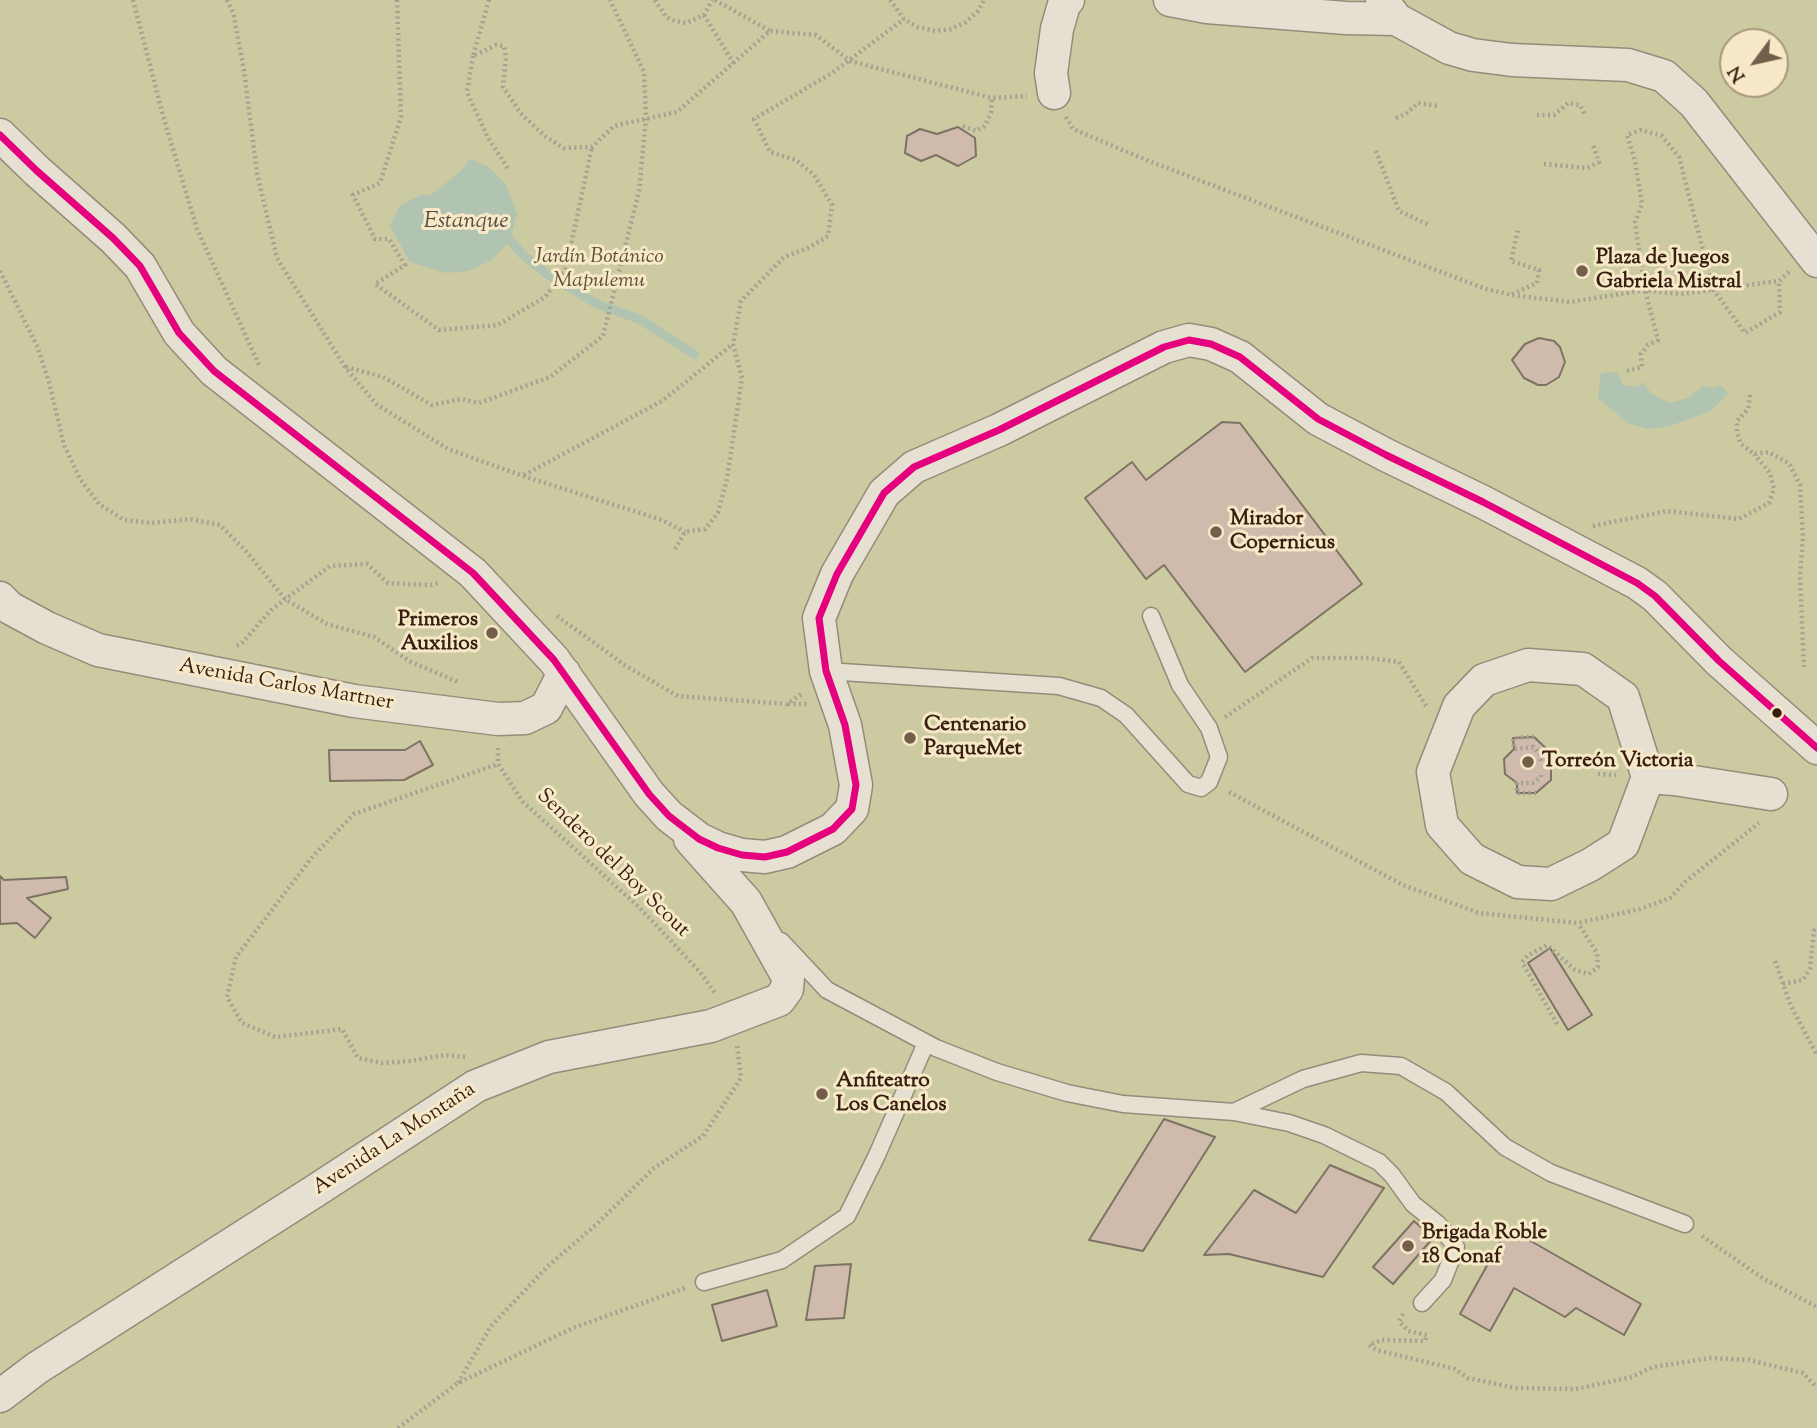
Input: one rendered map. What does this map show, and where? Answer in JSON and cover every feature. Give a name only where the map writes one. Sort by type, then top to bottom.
[{"type":"street","points":[[1054,93],[1051,73],[1056,29],[1065,1],[1068,0]]},
{"type":"street","points":[[1170,0],[1207,7],[1346,18],[1389,9],[1449,48],[1474,55],[1512,60],[1628,65],[1664,76],[1694,103],[1814,257]]},
{"type":"street","points":[[0,135],[140,265],[179,333],[214,370],[473,573],[564,673],[659,805],[699,839],[718,848],[742,855],[765,857],[787,852],[833,829],[852,809],[856,785],[845,725],[818,680],[819,618],[837,574],[884,493],[914,467],[999,429],[1164,347],[1189,340],[1211,344],[1240,357],[1318,419],[1618,572],[1655,596],[1719,662],[1815,745]]},
{"type":"street","name":"Avenida Carlos Martner","points":[[0,598],[10,608],[47,628],[98,650],[354,701],[498,719],[525,718],[546,708],[564,673]]},
{"type":"street","points":[[1528,665],[1583,670],[1623,697],[1648,777],[1623,844],[1590,865],[1551,884],[1518,883],[1472,859],[1442,825],[1433,772],[1459,706],[1483,680],[1528,665]]},
{"type":"street","points":[[1648,777],[1771,794]]},
{"type":"street","name":"Avenida La Montaña","points":[[0,1396],[37,1368],[476,1086],[549,1057],[711,1026],[779,1000],[787,989],[788,977],[746,902],[659,805]]},
{"type":"lane","points":[[818,680],[1059,686],[1101,698],[1126,715],[1188,784],[1201,788],[1209,782],[1219,757],[1209,728],[1180,685],[1151,616]]},
{"type":"lane","points":[[746,902],[827,990],[926,1043],[997,1072],[1067,1093],[1123,1104],[1234,1112],[1289,1122],[1324,1135],[1379,1162],[1409,1199],[1438,1224],[1456,1247],[1443,1280],[1422,1303]]},
{"type":"lane","points":[[704,1282],[782,1260],[847,1216],[926,1043]]},
{"type":"lane","points":[[1234,1112],[1303,1079],[1337,1069],[1361,1063],[1401,1066],[1446,1092],[1505,1147],[1550,1173],[1685,1224]]},
{"type":"path","points":[[133,0],[164,120],[197,229],[261,369]]},
{"type":"path","points":[[227,0],[233,12],[242,59],[257,173],[276,258],[345,367],[376,404],[448,449],[662,520],[685,532],[705,529],[718,513],[727,479],[742,378],[733,344],[741,301],[784,257],[808,248],[828,236],[832,205],[814,175],[796,160],[770,152],[754,119],[850,61],[904,19]]},
{"type":"path","points":[[397,0],[401,117],[380,183],[353,195],[375,239],[389,239],[405,265],[375,284],[439,330],[498,325],[545,297],[566,268],[592,147],[614,127],[677,112],[770,31]]},
{"type":"path","points":[[489,0],[473,56],[467,92],[488,138],[509,170]]},
{"type":"path","points":[[345,367],[383,377],[432,405],[461,399],[479,403],[550,377],[603,336],[639,191],[646,118],[644,72],[610,0]]},
{"type":"path","points":[[655,0],[666,17],[686,23],[704,15],[714,0],[770,31],[816,35],[850,61],[992,98],[1054,93],[1073,129],[1146,160],[1486,289],[1512,295],[1570,302],[1645,290],[1681,294],[1779,281],[1814,257]]},
{"type":"path","points":[[890,0],[904,19],[935,31],[951,29],[966,22],[978,11],[984,0]]},
{"type":"path","points":[[704,15],[734,64]]},
{"type":"path","points":[[473,56],[496,46],[504,46],[506,57],[503,87],[522,114],[545,137],[564,148],[592,147]]},
{"type":"path","points":[[963,126],[976,131],[985,126],[991,112],[992,98]]},
{"type":"path","points":[[1396,118],[1406,114],[1418,103],[1438,106]]},
{"type":"path","points":[[1537,115],[1554,115],[1568,103],[1580,105],[1585,115]]},
{"type":"path","points":[[1627,371],[1642,367],[1641,354],[1648,345],[1658,340],[1645,290],[1635,222],[1642,204],[1635,161],[1626,135],[1642,130],[1662,136],[1679,158],[1713,289],[1745,333],[1780,312],[1779,281]]},
{"type":"path","points":[[1544,164],[1587,168],[1599,162],[1593,145]]},
{"type":"path","points":[[1376,151],[1399,211],[1429,225]]},
{"type":"path","points":[[1512,295],[1537,283],[1539,270],[1511,261],[1518,230]]},
{"type":"path","points":[[0,271],[37,346],[49,382],[64,445],[80,479],[99,504],[124,520],[152,523],[190,519],[220,525],[245,550],[285,599],[327,624],[374,637],[411,662],[468,686]]},
{"type":"path","points":[[523,476],[662,401],[733,344]]},
{"type":"path","points":[[1548,535],[1667,511],[1739,519],[1769,503],[1774,489],[1770,473],[1754,454],[1741,444],[1737,433],[1737,421],[1748,409],[1750,395]]},
{"type":"path","points":[[1754,454],[1768,452],[1789,463],[1800,485],[1804,667]]},
{"type":"path","points":[[676,549],[685,532]]},
{"type":"path","points":[[227,651],[243,642],[271,610],[330,566],[367,564],[388,583],[430,585],[473,573]]},
{"type":"path","points":[[612,656],[678,696],[787,704],[818,680]]},
{"type":"path","points":[[1209,728],[1312,658],[1370,658],[1399,662],[1446,740]]},
{"type":"path","points":[[476,1086],[482,1059],[446,1055],[382,1063],[358,1058],[342,1029],[275,1037],[242,1023],[227,997],[236,957],[313,856],[355,814],[498,764],[498,719]]},
{"type":"path","points":[[1534,737],[1513,738],[1514,748],[1533,747],[1540,754],[1541,761]]},
{"type":"path","name":"Sendero del Boy Scout","points":[[498,764],[523,802],[640,908],[699,972],[734,1017]]},
{"type":"path","points":[[1536,793],[1517,793],[1517,783],[1533,783],[1541,776],[1541,772]]},
{"type":"path","points":[[1557,1024],[1522,962],[1527,956],[1547,945],[1574,970],[1589,974],[1598,967],[1597,953],[1578,923]]},
{"type":"path","points":[[1783,984],[1803,979],[1810,968],[1814,931],[1817,928]]},
{"type":"path","points":[[1775,961],[1791,1006],[1817,1055]]},
{"type":"path","points":[[458,1383],[491,1326],[548,1266],[598,1223],[654,1168],[703,1136],[741,1079],[734,1017]]},
{"type":"path","points":[[1685,1224],[1763,1279],[1817,1307]]},
{"type":"path","points":[[398,1428],[458,1383],[573,1328],[704,1282]]},
{"type":"path","points":[[1422,1303],[1400,1315],[1399,1321],[1408,1331],[1427,1335],[1425,1341],[1382,1340],[1369,1345],[1376,1350],[1455,1369],[1468,1378],[1516,1388],[1576,1389],[1632,1377],[1653,1367],[1711,1358],[1749,1360],[1803,1373],[1817,1388]]},
{"type":"green space","name":"Jardín Botánico Mapulemu","points":[[0,0],[1817,0],[1817,1428],[0,1428]]},
{"type":"water","name":"Estanque","points":[[470,159],[489,167],[506,185],[517,214],[510,240],[492,260],[468,271],[446,273],[410,262],[390,226],[400,206],[420,195],[431,195],[461,171]]},
{"type":"water","points":[[1617,372],[1623,385],[1638,387],[1642,382],[1652,394],[1669,403],[1688,398],[1703,386],[1713,388],[1721,385],[1728,394],[1711,411],[1670,426],[1648,429],[1630,424],[1598,398],[1601,373]]},
{"type":"building","points":[[958,127],[975,138],[976,156],[958,166],[936,155],[921,161],[905,153],[907,136],[920,129],[937,134]]},
{"type":"building","points":[[1539,338],[1554,341],[1560,347],[1565,362],[1559,377],[1546,385],[1538,385],[1524,378],[1512,360],[1525,344]]},
{"type":"building","name":"Mirador Copernicus","points":[[1222,422],[1240,423],[1362,584],[1245,672],[1164,565],[1146,579],[1085,498],[1132,462],[1146,480]]},
{"type":"building","name":"Torreón Victoria","points":[[1534,737],[1551,753],[1551,780],[1536,793],[1517,793],[1517,783],[1505,774],[1504,759],[1514,749],[1513,738]]},
{"type":"building","points":[[420,741],[433,765],[404,780],[330,781],[329,750],[405,750]]},
{"type":"building","points":[[0,876],[4,880],[66,877],[68,889],[27,898],[51,918],[35,938],[17,923],[0,924]]},
{"type":"building","points":[[1550,948],[1592,1015],[1568,1030],[1528,963]]},
{"type":"building","points":[[1164,1119],[1215,1137],[1143,1251],[1089,1240]]},
{"type":"building","points":[[1330,1165],[1384,1188],[1323,1277],[1229,1254],[1204,1255],[1254,1190],[1296,1213]]},
{"type":"building","points":[[1414,1221],[1433,1238],[1393,1284],[1373,1267]]},
{"type":"building","points":[[1508,1228],[1641,1304],[1624,1335],[1576,1308],[1565,1317],[1514,1288],[1490,1331],[1460,1314]]},
{"type":"building","points":[[851,1264],[844,1318],[806,1320],[815,1266]]},
{"type":"building","points":[[767,1290],[777,1326],[722,1341],[712,1305]]},
{"type":"waterway","points":[[510,240],[522,254],[547,274],[597,304],[639,319],[694,354]]},
{"type":"transit line","points":[[0,135],[140,266],[179,333],[214,371],[473,573],[554,660],[649,794],[669,816],[699,839],[718,848],[742,855],[765,857],[787,852],[833,829],[852,809],[856,785],[845,725],[826,671],[819,618],[837,574],[884,493],[914,467],[999,430],[1164,347],[1189,340],[1211,344],[1240,357],[1318,419],[1637,583],[1655,596],[1719,661],[1817,748]]},
{"type":"place","name":"Plaza de Juegos Gabriela Mistral","points":[[1582,271]]},
{"type":"place","name":"Mirador Copernicus","points":[[1216,532]]},
{"type":"place","name":"Primeros Auxilios","points":[[492,633]]},
{"type":"place","name":"Centenario ParqueMet","points":[[910,738]]},
{"type":"place","name":"Torreón Victoria","points":[[1528,762]]},
{"type":"place","name":"Anfiteatro Los Canelos","points":[[822,1094]]},
{"type":"place","name":"Brigada Roble 18 Conaf","points":[[1408,1246]]}]
